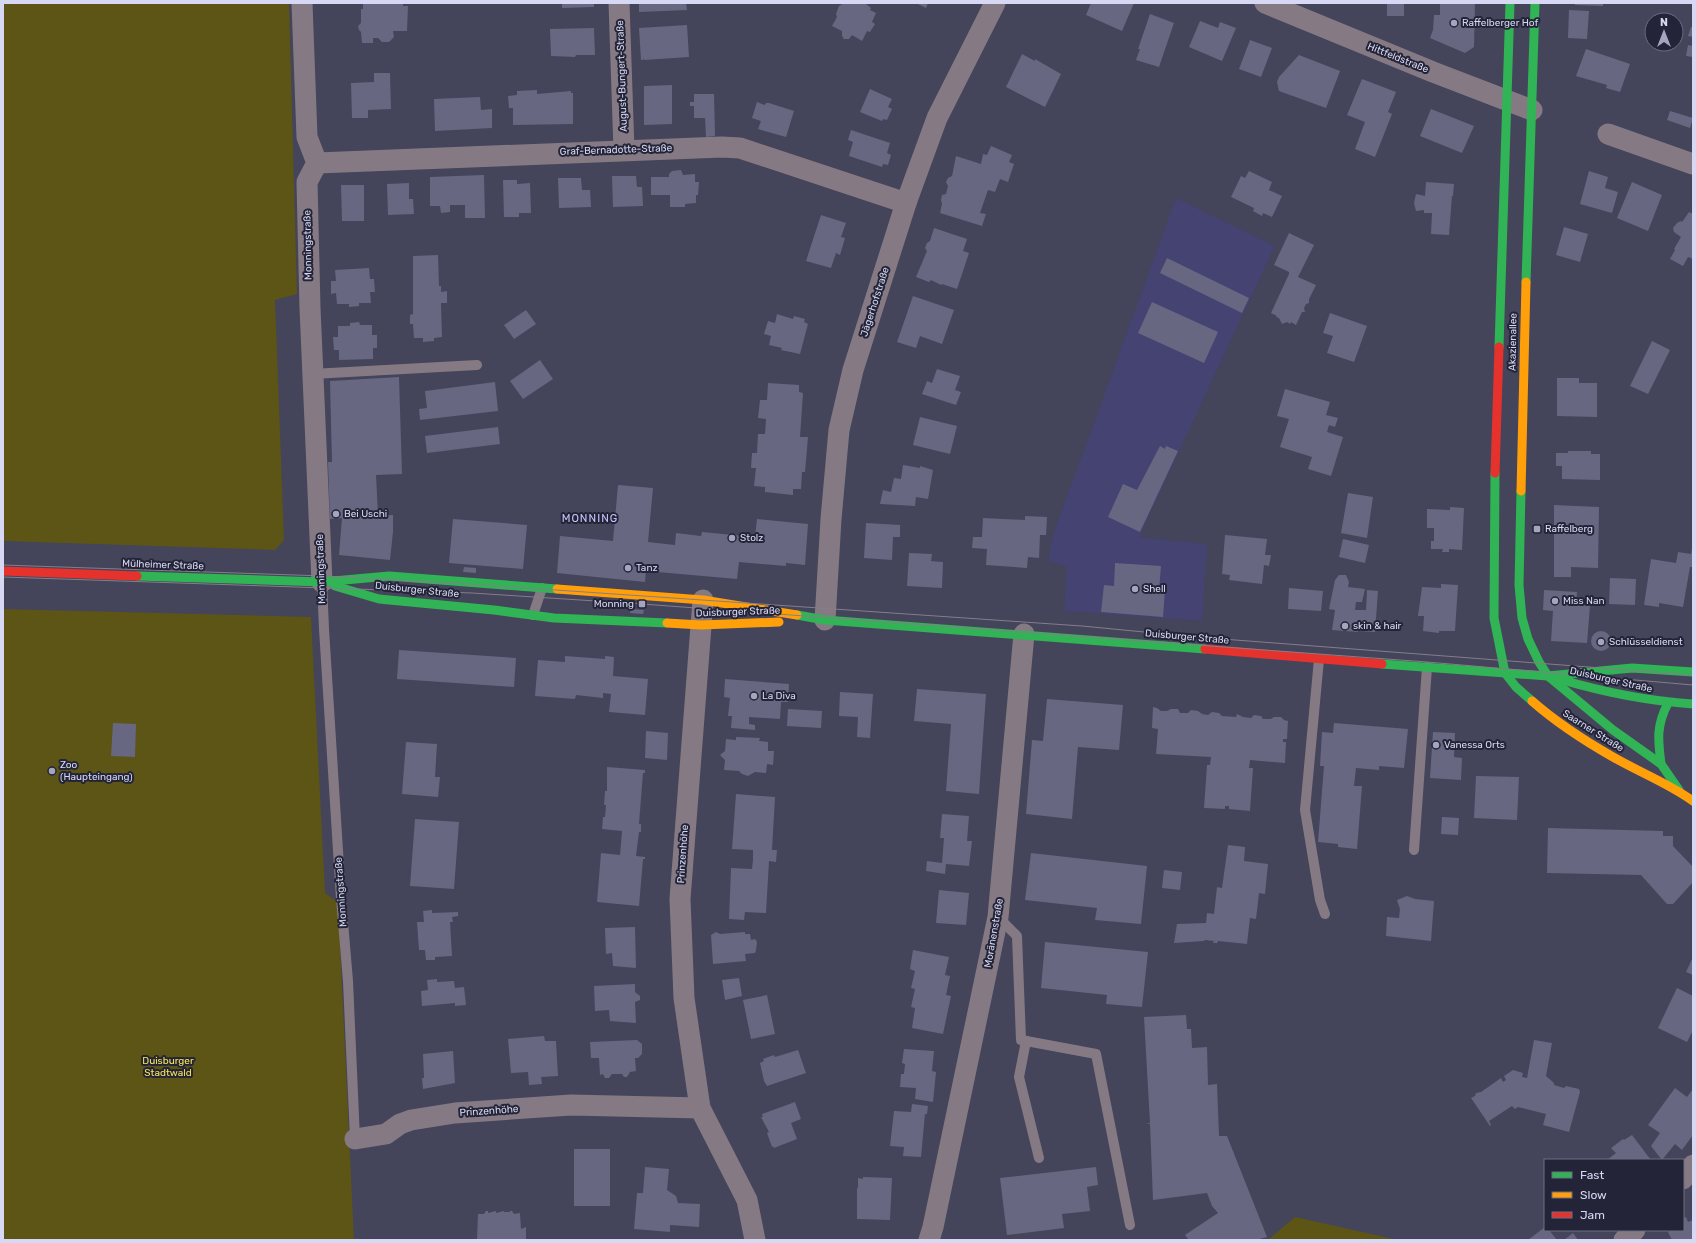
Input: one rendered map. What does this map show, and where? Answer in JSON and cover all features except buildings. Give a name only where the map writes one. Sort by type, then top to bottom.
[{"type":"main road","name":"Akazienallee","points":[[1505,673],[1494,618],[1494,503],[1510,3]]},
{"type":"main road","name":"Akazienallee","points":[[1535,3],[1526,268],[1519,585],[1522,618],[1528,639],[1539,662],[1548,676]]},
{"type":"main road","name":"Mülheimer Straße","points":[[3,571],[322,582]]},
{"type":"main road","name":"Duisburger Straße","points":[[322,582],[389,576],[702,600],[825,620],[1024,634],[1318,659],[1548,676],[1632,668],[1693,672]]},
{"type":"main road","name":"Duisburger Straße","points":[[322,582],[378,599],[554,618],[701,625],[825,620]]},
{"type":"main road","name":"Saarner Straße","points":[[1505,673],[1516,687],[1549,716],[1613,757],[1681,792],[1693,801]]},
{"type":"main road","name":"Duisburger Straße","points":[[1548,676],[1631,697],[1668,703],[1693,704]]},
{"type":"main road","name":"Saarner Straße","points":[[1548,676],[1613,730],[1661,764],[1681,792]]},
{"type":"main road","points":[[1661,764],[1658,733],[1660,718],[1668,703]]},
{"type":"street","points":[[302,3],[307,137],[317,163]]},
{"type":"street","name":"August-Bungert-Straße","points":[[620,3],[624,150]]},
{"type":"street","name":"Jägerhofstraße","points":[[825,620],[830,519],[839,430],[851,378],[906,203],[936,118],[995,3]]},
{"type":"street","name":"Hittfeldstraße","points":[[1265,3],[1433,72],[1532,110]]},
{"type":"street","points":[[1608,134],[1693,164]]},
{"type":"street","name":"Graf-Bernadotte-Straße","points":[[317,163],[722,146],[740,148],[906,203]]},
{"type":"street","name":"Monningstraße","points":[[317,163],[307,182],[312,374],[322,582]]},
{"type":"street","name":"Prinzenhöhe","points":[[702,600],[680,899],[684,998],[700,1108],[747,1200],[755,1240]]},
{"type":"street","name":"Moränenstraße","points":[[931,1234],[998,917],[1024,634]]},
{"type":"street","name":"Prinzenhöhe","points":[[355,1139],[386,1134],[400,1124],[411,1120],[455,1113],[571,1105],[700,1108]]},
{"type":"street","points":[[1684,1177],[1693,1164]]},
{"type":"street","points":[[1624,1240],[1634,1231]]},
{"type":"lane","points":[[312,374],[477,365]]},
{"type":"lane","name":"Monningstraße","points":[[322,582],[340,883],[348,981],[355,1139]]},
{"type":"lane","points":[[533,615],[542,588]]},
{"type":"lane","points":[[1318,659],[1304,810],[1320,900],[1326,914]]},
{"type":"lane","points":[[1414,850],[1427,667]]},
{"type":"lane","points":[[998,917],[1017,936],[1021,1040],[1096,1054],[1130,1225]]},
{"type":"lane","points":[[1026,1041],[1019,1078],[1039,1158]]},
{"type":"shaded area","points":[[1176,198],[1275,246],[1139,537],[1207,544],[1202,621],[1064,611],[1067,567],[1048,561],[1053,535]]},
{"type":"green space","points":[[3,3],[289,3],[297,294],[275,300],[284,540],[275,550],[3,541]]},
{"type":"green space","name":"Duisburger Stadtwald","points":[[3,609],[311,617],[325,893],[338,902],[354,1240],[3,1240]]},
{"type":"green space","points":[[1295,1217],[1398,1240],[1268,1240]]},
{"type":"tram line","points":[[3,565],[324,576],[468,584],[1082,626],[1196,637],[1693,675]]},
{"type":"tram line","points":[[3,577],[472,593],[642,604],[1427,662],[1693,685]]},
{"type":"traffic: fast","points":[[1499,347],[1510,3]]},
{"type":"traffic: fast","points":[[1526,282],[1535,3]]},
{"type":"traffic: fast","points":[[1495,473],[1494,618],[1505,673],[1516,687],[1532,701]]},
{"type":"traffic: fast","points":[[1521,491],[1519,585],[1522,618],[1528,639],[1539,662],[1548,676],[1613,730],[1661,764],[1679,790]]},
{"type":"traffic: fast","points":[[137,576],[322,582],[389,576],[557,589]]},
{"type":"traffic: fast","points":[[335,586],[379,599],[494,610],[554,618],[667,623]]},
{"type":"traffic: fast","points":[[797,615],[825,620],[1205,649]]},
{"type":"traffic: fast","points":[[1382,664],[1548,676],[1632,668],[1693,672]]},
{"type":"traffic: fast","points":[[1559,679],[1625,695],[1659,701],[1693,704]]},
{"type":"traffic: fast","points":[[1661,764],[1659,733],[1661,719],[1668,703]]},
{"type":"traffic: slow","points":[[1521,491],[1526,282]]},
{"type":"traffic: slow","points":[[557,589],[703,600],[797,615]]},
{"type":"traffic: slow","points":[[667,623],[701,625],[779,622]]},
{"type":"traffic: slow","points":[[1532,701],[1561,724],[1592,745],[1674,789],[1693,801]]},
{"type":"traffic: jam","points":[[1495,473],[1499,347]]},
{"type":"traffic: jam","points":[[3,571],[137,576]]},
{"type":"traffic: jam","points":[[1205,649],[1382,664]]},
{"type":"place","name":"Raffelberger Hof","points":[[1454,23]]},
{"type":"place","name":"Bei Uschi","points":[[336,514]]},
{"type":"place","name":"Raffelberg","points":[[1537,529]]},
{"type":"place","name":"Stolz","points":[[732,538]]},
{"type":"place","name":"Tanz","points":[[628,568]]},
{"type":"place","name":"Shell","points":[[1135,589]]},
{"type":"place","name":"Miss Nan","points":[[1555,601]]},
{"type":"place","name":"Monning","points":[[642,604]]},
{"type":"place","name":"skin & hair","points":[[1345,626]]},
{"type":"place","name":"Schlüsseldienst","points":[[1601,642]]},
{"type":"place","name":"La Diva","points":[[754,696]]},
{"type":"place","name":"Vanessa Orts","points":[[1436,745]]},
{"type":"place","name":"Zoo (Haupteingang)","points":[[52,771]]},
{"type":"district","name":"MONNING","points":[[590,518]]}]
